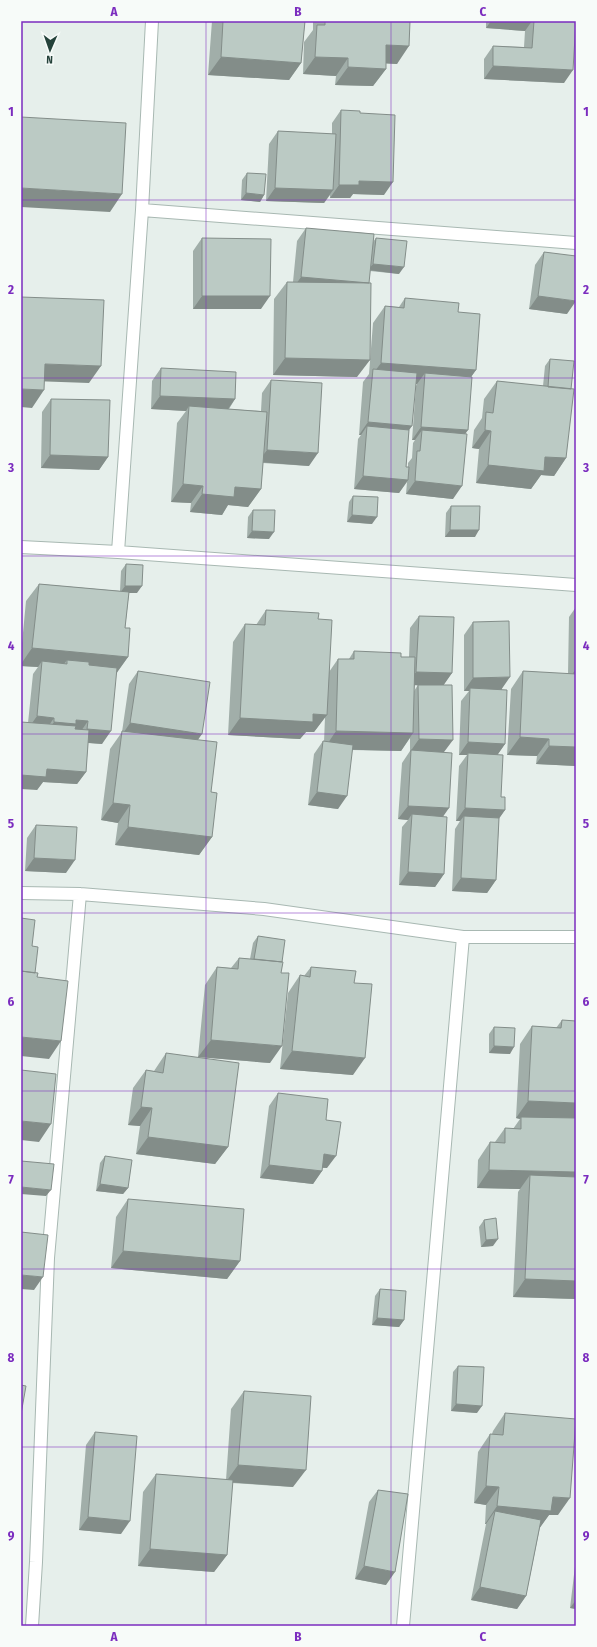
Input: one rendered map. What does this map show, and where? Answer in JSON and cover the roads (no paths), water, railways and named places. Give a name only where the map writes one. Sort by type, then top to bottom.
[{"type":"street","points":[[118,552],[142,210],[152,21]]},
{"type":"street","points":[[142,210],[576,243]]},
{"type":"street","points":[[21,547],[118,552],[576,585]]},
{"type":"street","points":[[21,893],[80,894],[264,910],[463,937],[576,937]]},
{"type":"street","points":[[32,1626],[48,1258],[80,894]]},
{"type":"street","points":[[403,1626],[463,937]]}]
